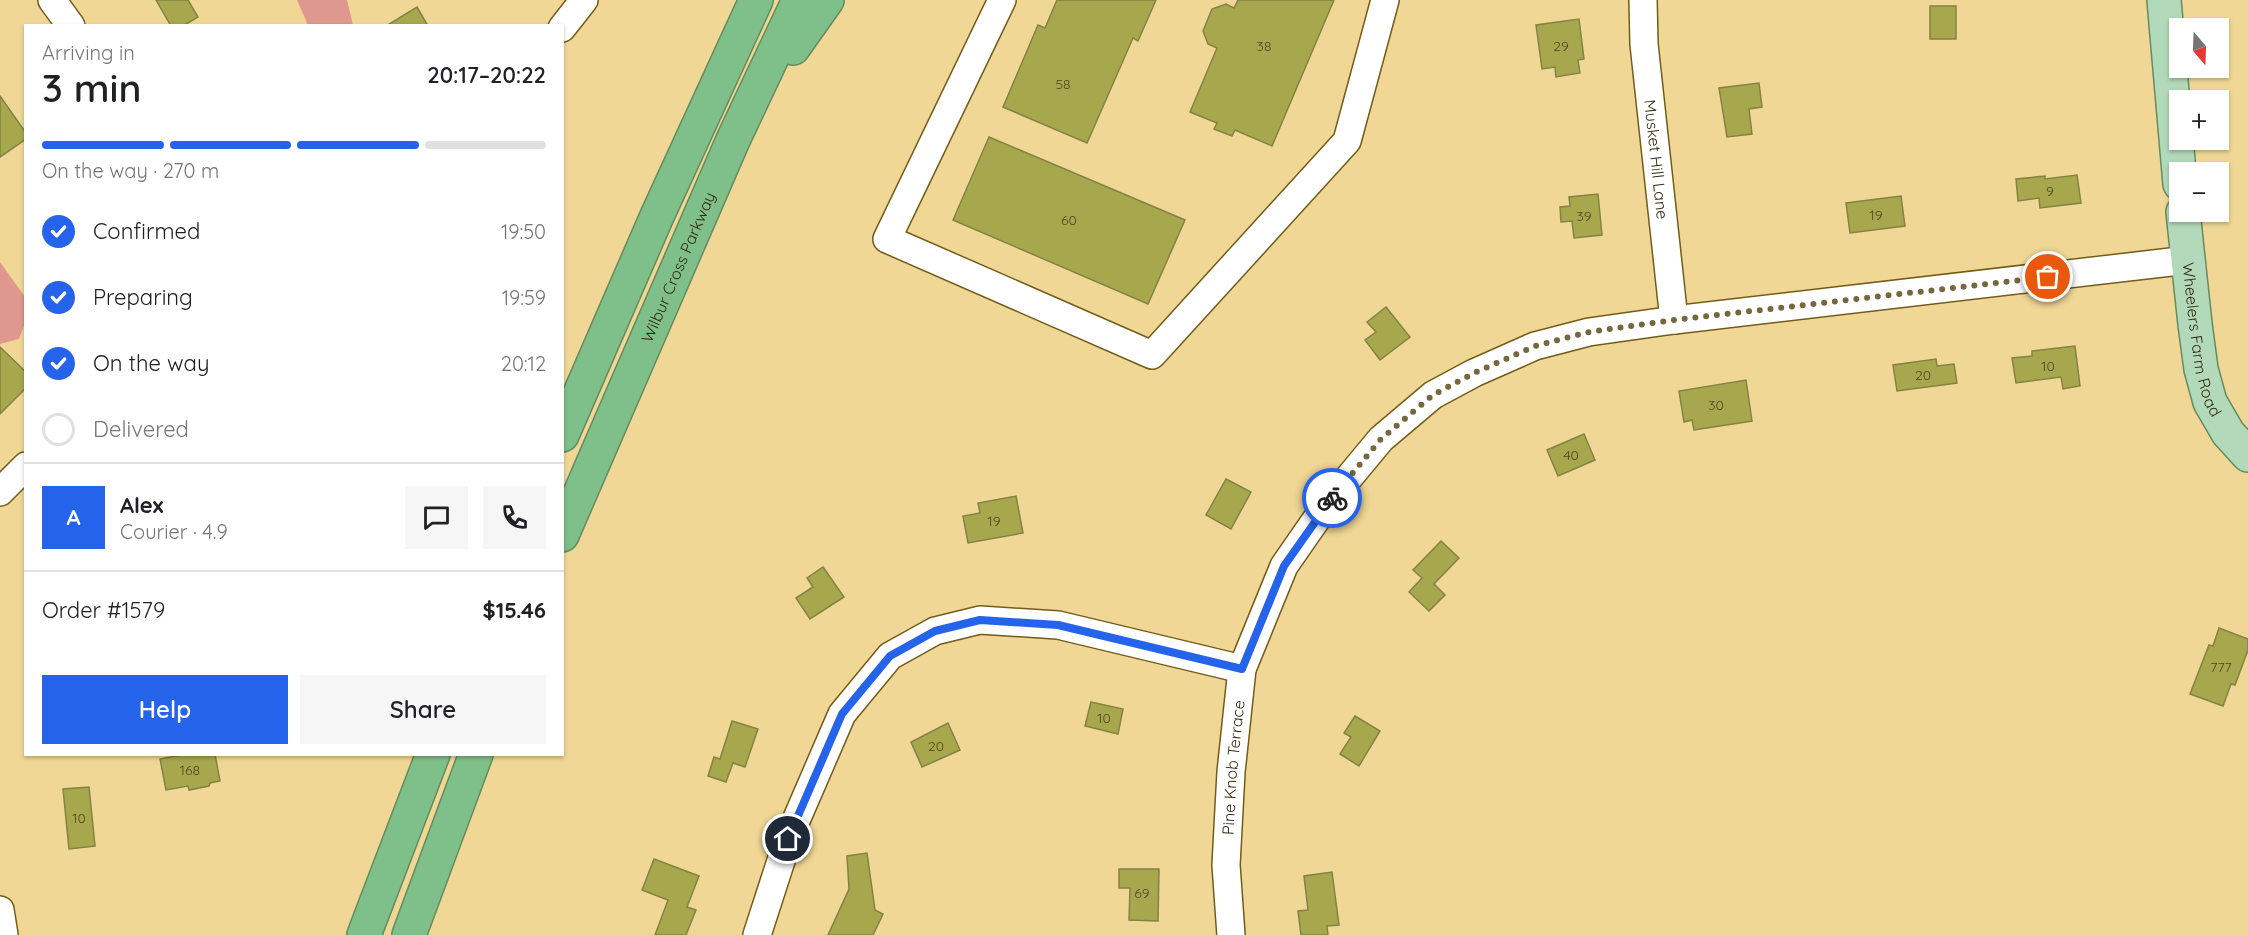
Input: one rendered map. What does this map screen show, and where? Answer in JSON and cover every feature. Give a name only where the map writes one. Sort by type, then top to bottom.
[{"type":"highway","points":[[564,430],[661,205],[756,0]]},
{"type":"highway","name":"Wilbur Cross Parkway","points":[[564,530],[734,140],[799,0]]},
{"type":"highway","points":[[734,140],[827,0]]},
{"type":"highway","points":[[364,935],[432,756]]},
{"type":"highway","points":[[409,935],[475,756]]},
{"type":"main road","points":[[2164,0],[2178,162]]},
{"type":"main road","name":"Wheelers Farm Road","points":[[2184,222],[2198,346],[2210,402],[2228,434],[2248,455]]},
{"type":"street","points":[[52,0],[70,24]]},
{"type":"street","points":[[564,25],[584,0]]},
{"type":"street","points":[[1002,0],[887,239],[1152,355],[1347,141],[1385,0]]},
{"type":"street","name":"Musket Hill Lane","points":[[1643,0],[1644,44],[1674,320]]},
{"type":"street","name":"Pine Knob Terrace","points":[[1231,935],[1226,865],[1231,772],[1242,669],[1284,566],[1327,504],[1381,439],[1433,395],[1474,373],[1535,346],[1589,332],[2188,260]]},
{"type":"street","points":[[0,492],[24,468]]},
{"type":"street","points":[[757,935],[788,839],[842,714],[890,656],[935,631],[980,620],[1058,625],[1242,669]]},
{"type":"street","points":[[0,910],[4,935]]},
{"type":"shaded area","points":[[297,0],[347,0],[353,24],[308,24]]},
{"type":"shaded area","points":[[0,262],[24,296],[24,326],[19,339],[0,344]]},
{"type":"building","points":[[156,0],[188,0],[198,17],[186,24],[170,24]]},
{"type":"building","points":[[1057,0],[1156,0],[1138,41],[1133,38],[1087,143],[1003,107],[1038,25],[1045,28]]},
{"type":"building","points":[[1238,0],[1334,0],[1272,146],[1235,130],[1232,136],[1214,129],[1217,123],[1190,112],[1217,48],[1208,44],[1203,31],[1212,9],[1226,4],[1234,8]]},
{"type":"building","points":[[1930,6],[1956,6],[1956,39],[1930,39]]},
{"type":"building","points":[[417,7],[427,24],[389,24]]},
{"type":"building","points":[[1579,19],[1584,59],[1578,60],[1580,73],[1556,77],[1555,67],[1542,69],[1536,25]]},
{"type":"building","points":[[1759,83],[1762,107],[1749,109],[1752,134],[1727,137],[1719,88]]},
{"type":"building","points":[[0,96],[24,130],[24,140],[0,157]]},
{"type":"building","points":[[989,137],[1185,220],[1148,304],[953,220]]},
{"type":"building","points":[[2077,175],[2081,203],[2040,208],[2039,198],[2018,201],[2016,179],[2045,176],[2045,179]]},
{"type":"building","points":[[1598,194],[1602,235],[1574,238],[1572,221],[1561,222],[1560,207],[1570,206],[1569,197]]},
{"type":"building","points":[[1901,196],[1905,226],[1850,233],[1846,203]]},
{"type":"building","points":[[1386,307],[1410,337],[1380,360],[1365,340],[1376,332],[1367,322]]},
{"type":"building","points":[[2075,346],[2080,386],[2063,389],[2061,377],[2016,383],[2012,358],[2032,356],[2032,351]]},
{"type":"building","points":[[0,347],[24,370],[24,390],[0,414]]},
{"type":"building","points":[[1936,359],[1937,366],[1954,364],[1957,383],[1897,391],[1893,365]]},
{"type":"building","points":[[1746,380],[1752,421],[1694,430],[1692,420],[1684,422],[1679,391]]},
{"type":"building","points":[[1584,434],[1595,460],[1558,476],[1547,450]]},
{"type":"building","points":[[1226,479],[1251,492],[1231,529],[1206,515]]},
{"type":"building","points":[[1016,496],[1023,533],[968,543],[963,516],[980,513],[978,503]]},
{"type":"building","points":[[1441,541],[1459,558],[1434,584],[1445,595],[1429,611],[1409,592],[1422,578],[1413,570]]},
{"type":"building","points":[[823,567],[844,597],[810,619],[796,598],[813,587],[807,578]]},
{"type":"building","points":[[2219,628],[2248,639],[2248,650],[2235,685],[2231,684],[2223,706],[2190,694],[2209,645],[2213,646]]},
{"type":"building","points":[[1091,702],[1123,709],[1118,734],[1085,726]]},
{"type":"building","points":[[1355,716],[1380,731],[1359,766],[1340,754],[1351,737],[1344,733]]},
{"type":"building","points":[[732,721],[758,729],[745,767],[733,763],[726,782],[708,776],[714,757],[720,759]]},
{"type":"building","points":[[948,723],[960,750],[922,767],[911,742]]},
{"type":"building","points":[[176,756],[215,756],[220,781],[189,790],[188,786],[166,790],[160,759]]},
{"type":"building","points":[[89,787],[95,846],[69,849],[63,789]]},
{"type":"building","points":[[867,853],[875,910],[883,914],[873,935],[828,935],[849,889],[847,856]]},
{"type":"building","points":[[654,859],[699,876],[687,907],[696,910],[686,935],[655,935],[668,900],[642,890]]},
{"type":"building","points":[[1119,869],[1159,869],[1158,921],[1129,920],[1130,888],[1119,888]]},
{"type":"building","points":[[1332,872],[1339,925],[1327,926],[1328,935],[1301,935],[1298,911],[1308,910],[1304,876]]},
{"type":"way so far","points":[[1332,498],[1381,439],[1433,395],[1474,373],[1535,346],[1589,332],[1674,320],[2048,277]]},
{"type":"route","points":[[788,839],[842,714],[890,656],[935,631],[980,620],[1058,625],[1242,669],[1284,566],[1332,498]]}]
